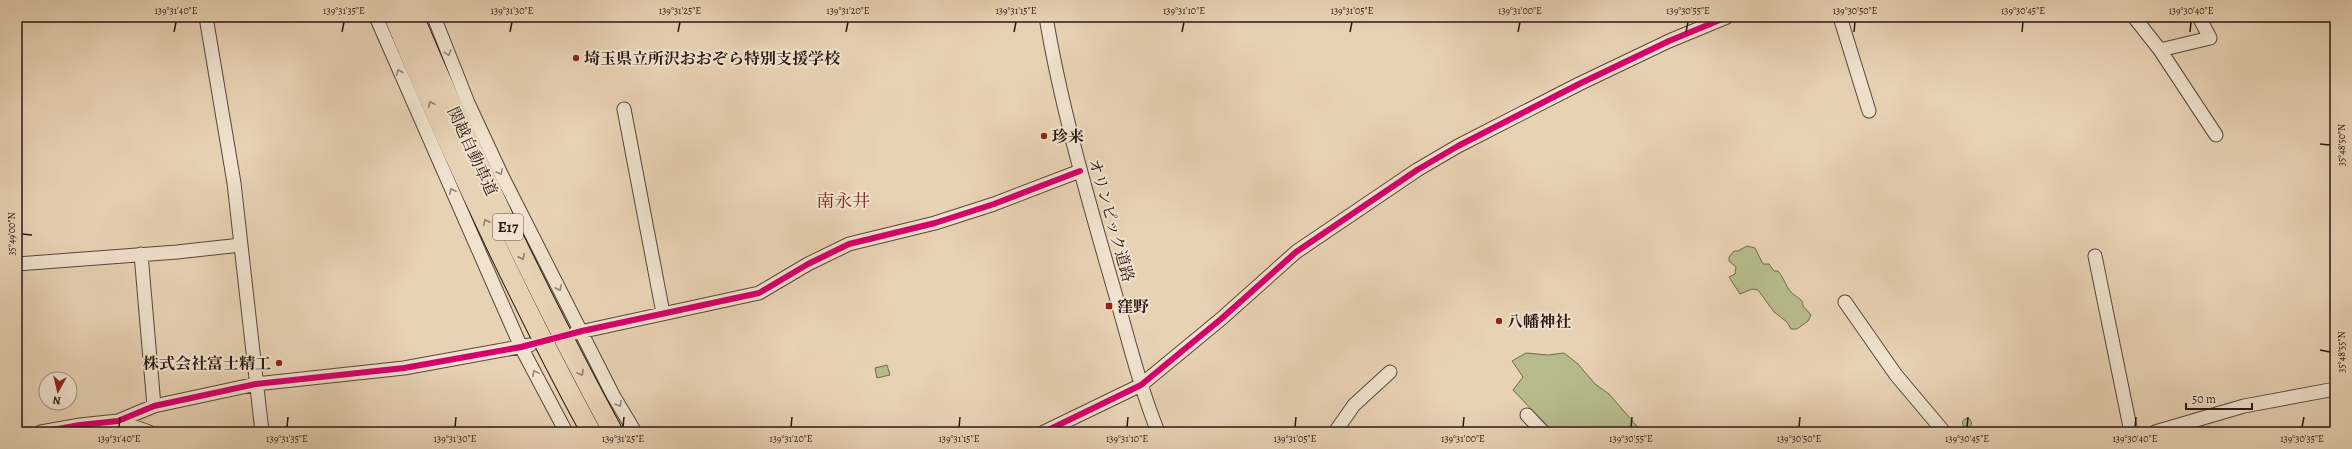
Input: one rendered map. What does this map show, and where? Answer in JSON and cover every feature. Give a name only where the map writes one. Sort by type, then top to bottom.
[{"type":"highway","name":"関越自動車道","points":[[394,17],[459,167],[528,311],[591,432]]},
{"type":"highway","name":"関越自動車道","points":[[414,17],[503,217],[544,303],[613,432]]},
{"type":"street","points":[[206,17],[234,183],[262,432]]},
{"type":"street","points":[[376,17],[566,432]]},
{"type":"street","points":[[434,17],[451,62],[486,142],[579,332],[635,432]]},
{"type":"street","name":"オリンピック道路","points":[[1046,17],[1054,62],[1080,171],[1141,385],[1158,432]]},
{"type":"street","points":[[1044,432],[1141,385],[1221,320],[1296,252],[1417,170],[1458,146],[1579,84],[1669,41],[1727,17]]},
{"type":"street","points":[[1840,17],[1869,111]]},
{"type":"street","points":[[2134,17],[2160,50],[2216,135]]},
{"type":"street","points":[[2160,50],[2210,38],[2199,17]]},
{"type":"street","points":[[624,109],[663,313]]},
{"type":"street","points":[[579,332],[759,293],[808,264],[849,244],[935,223],[994,204],[1080,171]]},
{"type":"street","points":[[17,264],[241,245]]},
{"type":"street","points":[[141,254],[154,406]]},
{"type":"street","points":[[2095,256],[2131,432]]},
{"type":"street","points":[[1845,302],[1896,375],[1944,432]]},
{"type":"street","points":[[41,432],[80,425],[118,421],[154,406],[256,384],[404,368],[526,346]]},
{"type":"street","points":[[1335,432],[1354,404],[1390,372]]},
{"type":"street","points":[[2155,432],[2244,406],[2335,389]]},
{"type":"street","points":[[1527,415],[1543,432]]},
{"type":"street","points":[[118,421],[149,432]]},
{"type":"green space","points":[[1747,246],[1755,248],[1763,264],[1769,264],[1774,271],[1778,271],[1791,292],[1801,300],[1803,306],[1811,315],[1808,321],[1797,329],[1791,329],[1787,322],[1774,312],[1758,290],[1752,289],[1740,294],[1729,277],[1735,274],[1736,267],[1729,261],[1729,257],[1734,251],[1738,251]]},
{"type":"green space","points":[[1526,353],[1548,355],[1564,353],[1578,364],[1595,384],[1609,394],[1642,432],[1553,432],[1513,390],[1523,377],[1512,361]]},
{"type":"green space","points":[[887,365],[890,375],[877,378],[875,368]]},
{"type":"green space","points":[[1967,418],[1972,423],[1967,428],[1962,423]]},
{"type":"cycle path","points":[[1044,432],[1141,385],[1221,319],[1296,252],[1417,170],[1458,146],[1579,84],[1669,41],[1727,17]]},
{"type":"cycle path","points":[[41,432],[80,425],[118,421],[154,406],[256,384],[404,368],[521,347],[582,331],[759,293],[808,264],[849,244],[935,223],[994,204],[1080,171]]},
{"type":"place","name":"埼玉県立所沢おおぞら特別支援学校","points":[[576,58]]},
{"type":"place","name":"珍来","points":[[1044,136]]},
{"type":"place","name":"窪野","points":[[1109,306]]},
{"type":"place","name":"八幡神社","points":[[1499,321]]},
{"type":"place","name":"株式会社富士精工","points":[[279,363]]},
{"type":"district","name":"南永井","points":[[843,201]]}]
